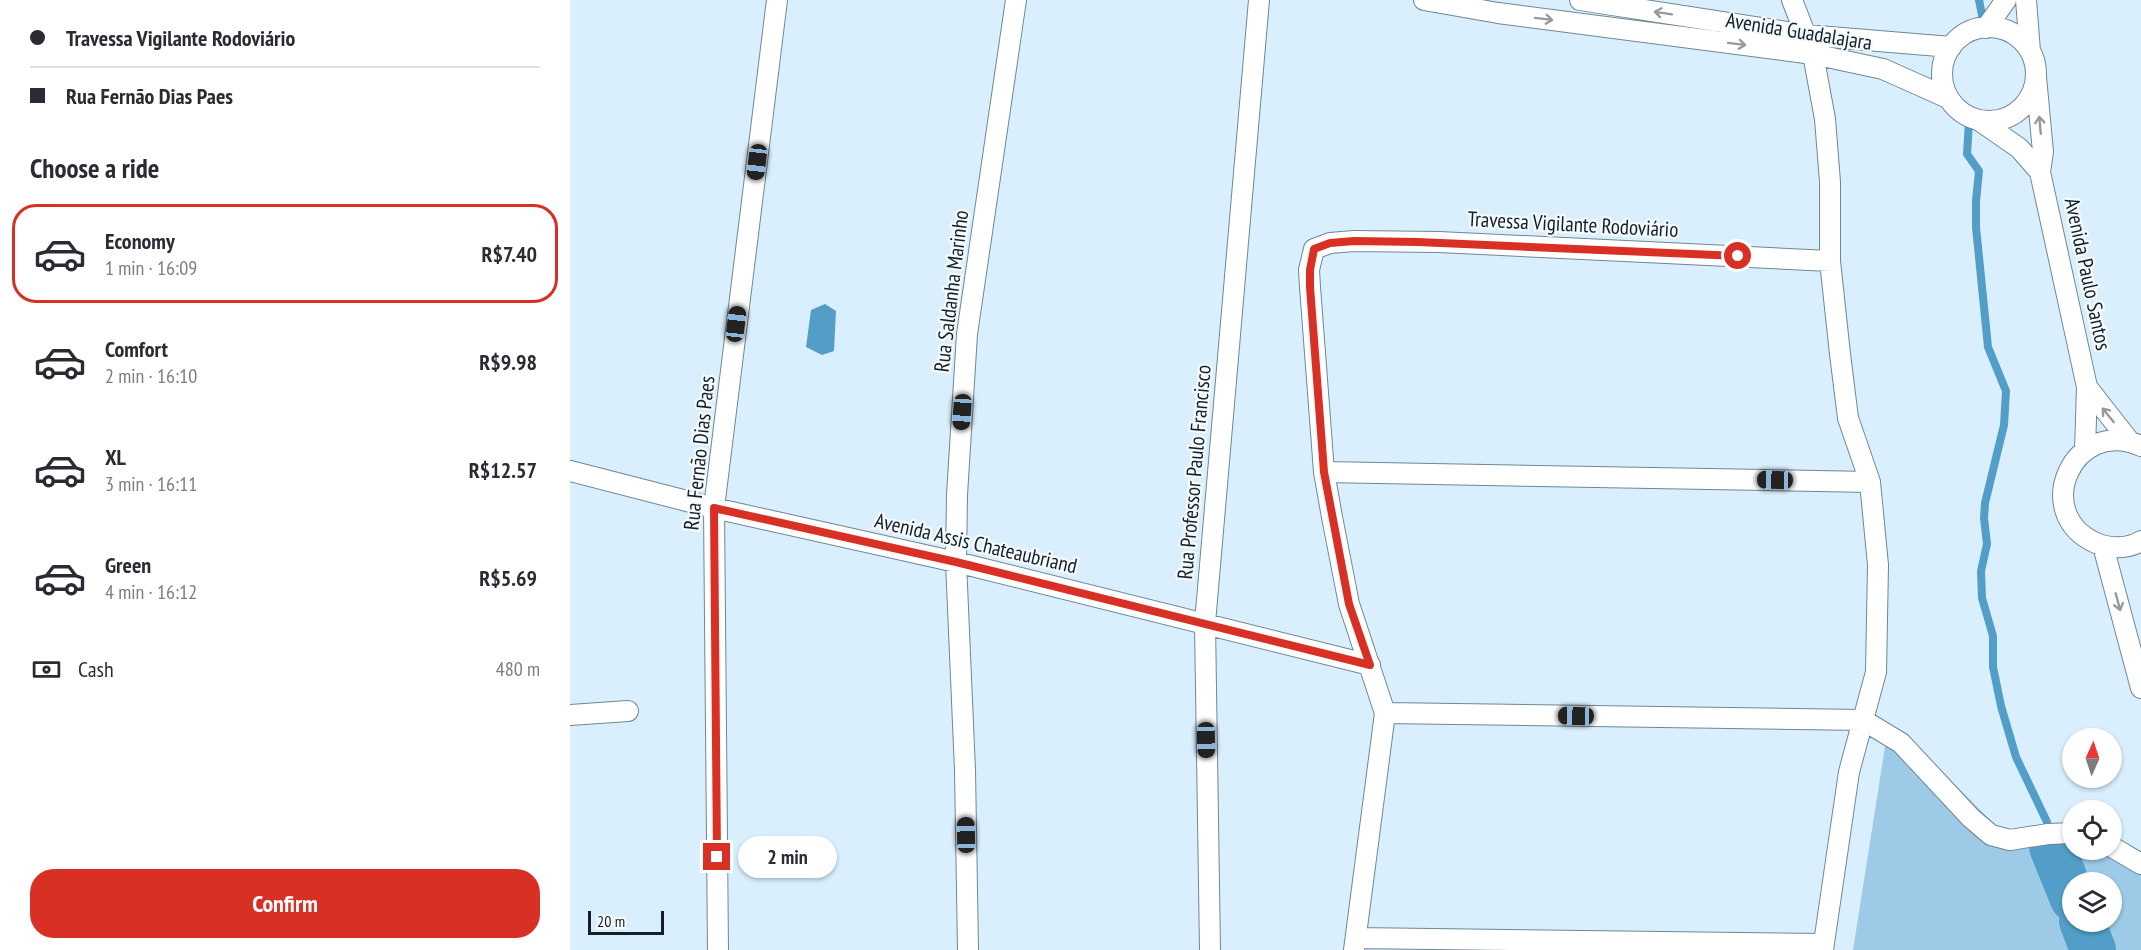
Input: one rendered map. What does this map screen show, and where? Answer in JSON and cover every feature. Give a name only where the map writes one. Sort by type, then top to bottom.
[{"type":"street","name":"Rua Fernão Dias Paes","points":[[718,950],[714,508],[777,0]]},
{"type":"street","name":"Rua Saldanha Marinho","points":[[968,950],[965,770],[956,562],[957,495],[967,334],[1016,0]]},
{"type":"street","name":"Rua Professor Paulo Francisco","points":[[1210,950],[1204,623],[1259,0]]},
{"type":"street","name":"Avenida Guadalajara","points":[[1424,0],[1499,7],[1813,54],[1883,69],[1948,98]]},
{"type":"street","points":[[1580,0],[1806,35],[1951,47]]},
{"type":"street","points":[[1792,0],[1813,54],[1826,130],[1830,182],[1830,261],[1848,418],[1870,482],[1878,565],[1876,672],[1849,772],[1823,947],[1355,944],[1385,713],[1349,604],[1324,472],[1870,482]]},
{"type":"street","points":[[1986,28],[2006,0]]},
{"type":"street","points":[[2026,0],[2030,51]]},
{"type":"street","points":[[1986,28],[1998,28],[2022,40],[2035,63],[2036,77],[2034,90],[2028,102],[2018,111],[2000,120],[1980,121],[1967,116],[1948,98],[1943,86],[1942,72],[1944,59],[1960,38],[1971,31],[1986,28]]},
{"type":"street","name":"Avenida Paulo Santos","points":[[2036,77],[2043,152],[2040,172],[2087,387],[2085,450]]},
{"type":"street","name":"Avenida Paulo Santos","points":[[1980,121],[2019,148],[2040,172]]},
{"type":"street","name":"Travessa Vigilante Rodoviário","points":[[1324,472],[1310,287],[1314,249],[1330,243],[1354,241],[1439,242],[1830,261]]},
{"type":"street","name":"Avenida Paulo Santos","points":[[2087,387],[2136,444]]},
{"type":"street","points":[[2136,444],[2114,440],[2097,443],[2085,450],[2071,465],[2064,480],[2062,497],[2066,513],[2075,528],[2087,539],[2103,546],[2120,548],[2141,541]]},
{"type":"street","name":"Avenida Assis Chateaubriand","points":[[570,471],[714,508],[956,562],[1370,665]]},
{"type":"street","points":[[2103,546],[2141,688]]},
{"type":"street","points":[[570,715],[628,711]]},
{"type":"street","points":[[1385,713],[1863,720],[1901,743],[1971,818],[1991,835],[2010,840],[2062,833]]},
{"type":"street","points":[[2122,853],[2141,864]]},
{"type":"shaded area","points":[[825,304],[836,311],[834,351],[822,355],[806,347],[811,310]]},
{"type":"shaded area","points":[[1888,728],[1911,740],[2003,833],[2062,841],[2062,860],[2119,860],[2141,874],[2141,950],[1853,950]]},
{"type":"waterway","points":[[1979,0],[1984,25]]},
{"type":"waterway","points":[[1969,122],[1967,154],[1979,171],[1976,227],[1988,347],[2006,391],[2004,425],[1985,503],[1987,544],[1981,571],[1982,598],[1993,636],[1993,667],[2001,706],[2016,757],[2047,822]]},
{"type":"waterway","points":[[2052,847],[2062,872]]},
{"type":"waterway","points":[[2086,932],[2093,950]]},
{"type":"route","points":[[717,857],[714,508],[956,562],[1370,665],[1349,604],[1324,472],[1310,287],[1314,249],[1330,243],[1354,241],[1418,242],[1738,256]]}]
